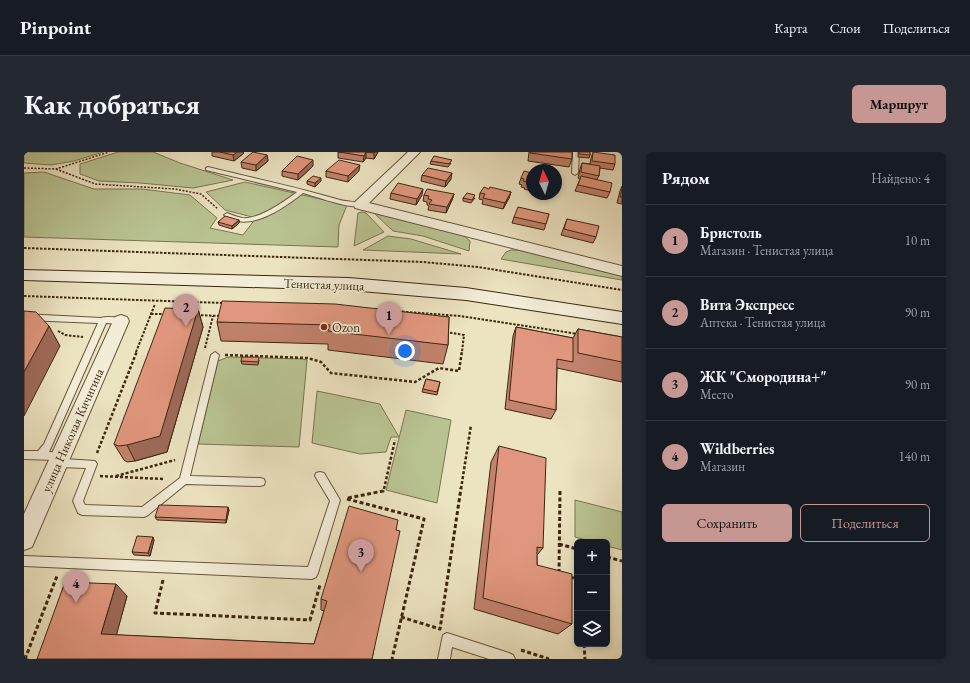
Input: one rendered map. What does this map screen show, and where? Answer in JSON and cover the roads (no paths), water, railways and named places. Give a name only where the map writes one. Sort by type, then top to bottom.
[{"type":"main road","name":"Тенистая улица","points":[[24,261],[350,271],[467,281],[622,305]]},
{"type":"main road","name":"Тенистая улица","points":[[24,275],[349,284],[466,294],[622,318]]},
{"type":"street","points":[[360,205],[414,152]]},
{"type":"street","points":[[360,205],[622,271]]},
{"type":"street","name":"улица Николая Кичигина","points":[[24,539],[53,458],[112,320]]},
{"type":"lane","points":[[575,173],[576,152]]},
{"type":"lane","points":[[208,169],[302,191],[348,204],[360,205]]},
{"type":"lane","points":[[227,215],[244,220],[252,218],[267,213],[291,200],[302,191]]},
{"type":"lane","points":[[24,317],[112,320]]},
{"type":"lane","points":[[53,458],[48,446],[96,338],[112,320]]},
{"type":"lane","points":[[144,512],[184,480],[215,355]]},
{"type":"lane","points":[[24,455],[92,464],[78,501],[82,510],[159,512]]},
{"type":"lane","points":[[24,561],[312,573],[335,500],[320,476]]},
{"type":"lane","points":[[184,480],[260,482]]},
{"type":"lane","points":[[444,659],[447,639],[509,659]]},
{"type":"place","name":"Вита Экспресс","points":[[186,327]]},
{"type":"place","name":"Ozon","points":[[324,327]]},
{"type":"place","name":"Бристоль","points":[[389,335]]},
{"type":"place","name":"ЖК \"Смородина+\"","points":[[361,572]]},
{"type":"place","name":"Wildberries","points":[[76,603]]}]
